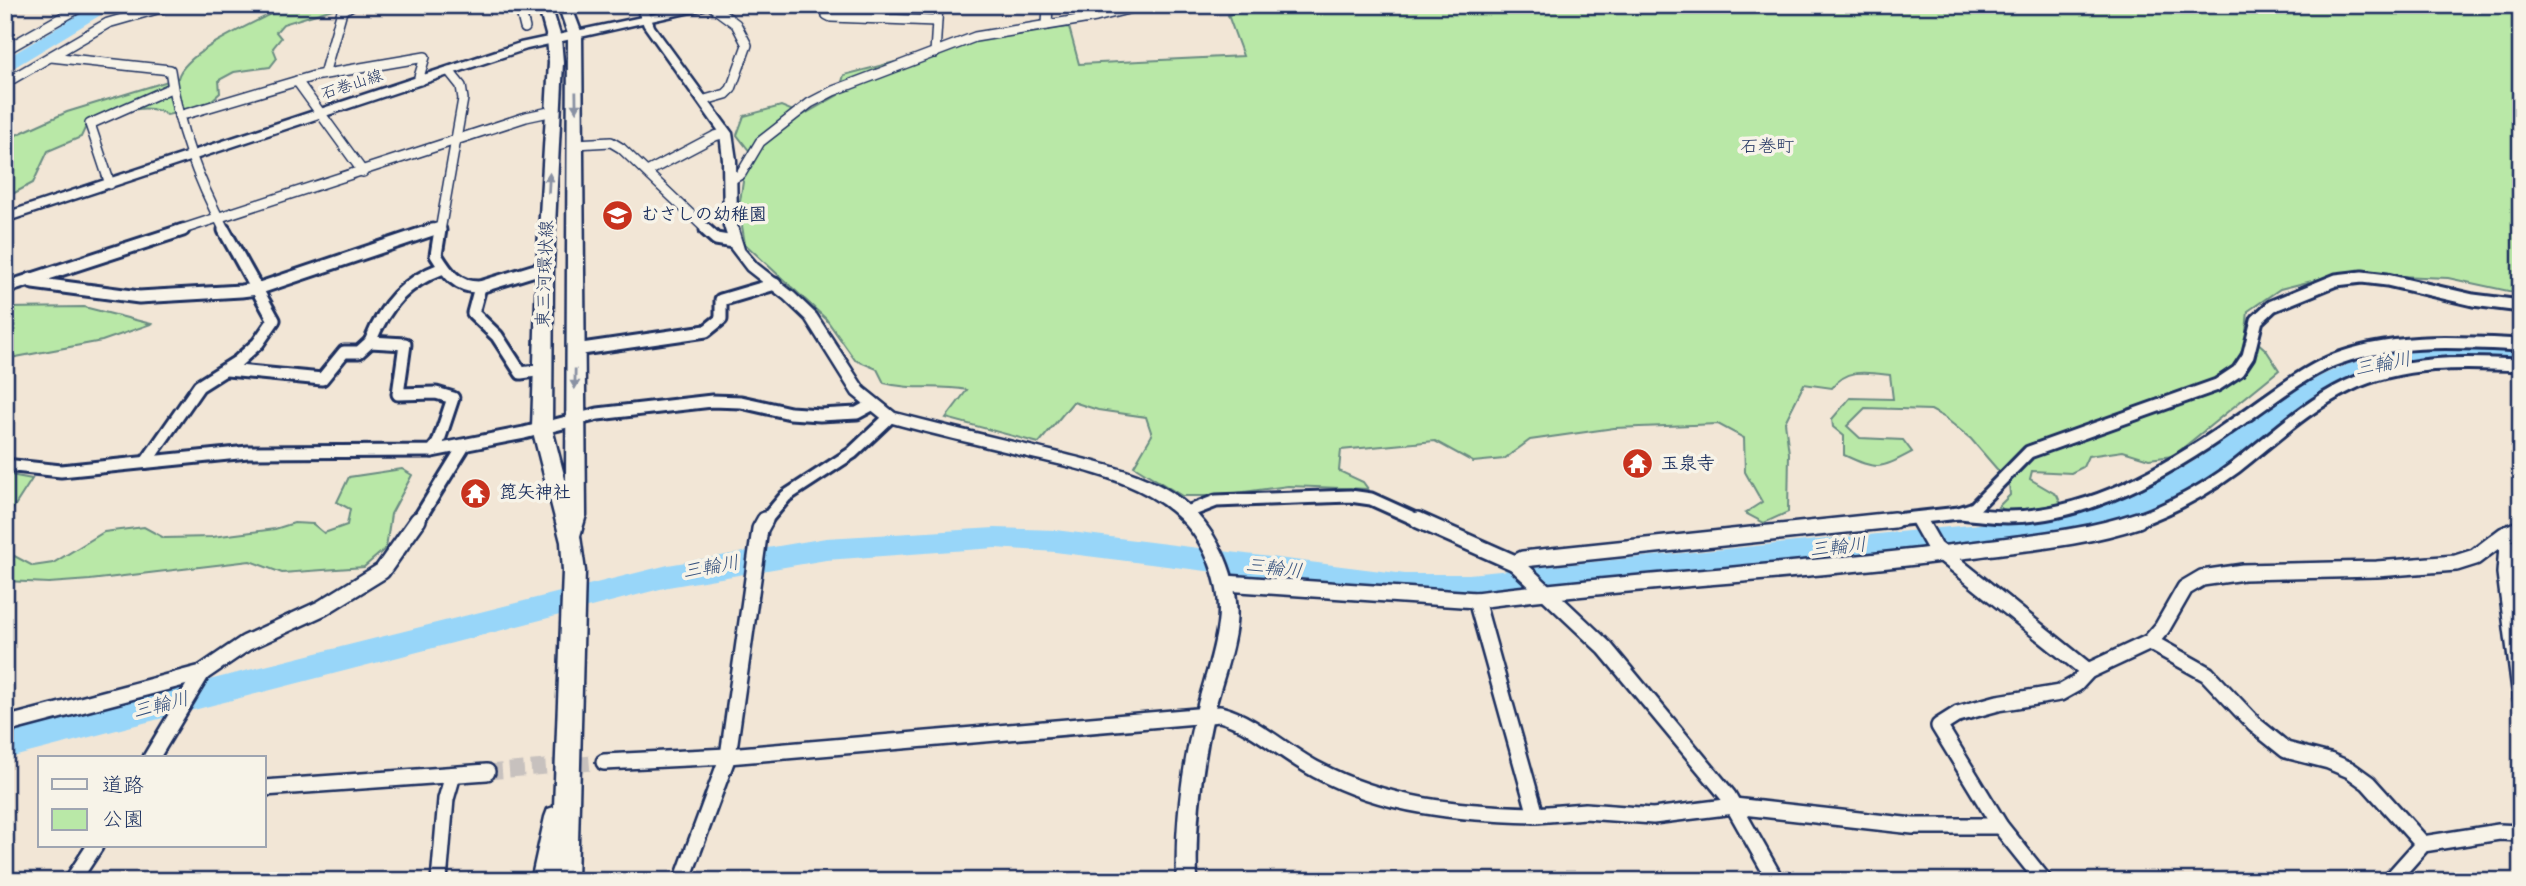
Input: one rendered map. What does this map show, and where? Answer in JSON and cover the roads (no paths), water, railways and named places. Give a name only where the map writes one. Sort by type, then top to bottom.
[{"type":"main road","name":"東三河環状線","points":[[544,5],[554,38],[556,62],[545,267],[542,428],[571,542],[574,571],[565,780],[564,881]]},
{"type":"main road","name":"東三河環状線","points":[[564,5],[575,34],[576,515],[571,542]]},
{"type":"main road","name":"石巻山線","points":[[5,218],[554,38],[713,6]]},
{"type":"main road","name":"東三河環状線","points":[[544,881],[565,780]]},
{"type":"street","points":[[5,50],[85,5]]},
{"type":"street","points":[[5,83],[108,23],[171,5]]},
{"type":"street","points":[[324,74],[342,11],[352,5]]},
{"type":"street","points":[[524,5],[522,12],[525,28]]},
{"type":"street","points":[[640,5],[646,20],[726,133],[731,151],[729,222],[734,242],[743,257],[799,305],[817,326],[849,382],[870,406],[890,417],[1093,467],[1146,487],[1165,497],[1185,513],[1211,546],[1224,580],[1227,624],[1186,807],[1187,881]]},
{"type":"street","points":[[831,5],[827,15],[831,17],[936,21]]},
{"type":"street","points":[[935,53],[937,5]]},
{"type":"street","points":[[1047,24],[1048,5]]},
{"type":"street","points":[[732,180],[741,174],[760,142],[810,103],[855,83],[975,37],[1096,17],[1144,5]]},
{"type":"street","points":[[705,100],[726,94],[731,89],[747,50],[743,34],[713,6]]},
{"type":"street","points":[[51,57],[170,70],[171,88],[191,157],[219,218],[274,320],[258,343],[227,370],[199,387],[146,462]]},
{"type":"street","points":[[179,116],[324,74],[425,57],[419,77],[421,80]]},
{"type":"street","points":[[449,71],[461,86],[463,99],[436,254],[443,268],[462,286],[480,287],[545,267]]},
{"type":"street","points":[[297,81],[363,172]]},
{"type":"street","points":[[110,184],[90,124],[171,88]]},
{"type":"street","points":[[5,288],[526,117],[554,111]]},
{"type":"street","points":[[646,172],[715,136],[726,133]]},
{"type":"street","points":[[576,144],[611,142],[716,239],[734,242]]},
{"type":"street","points":[[31,279],[33,283],[139,297],[257,289],[440,227]]},
{"type":"street","points":[[227,370],[322,379],[344,352],[359,352],[370,342],[380,314],[390,300],[403,289],[443,268]]},
{"type":"street","points":[[1517,565],[1523,559],[1921,524],[1974,508],[2029,453],[2217,385],[2238,371],[2248,356],[2257,320],[2272,306],[2336,280],[2362,277],[2387,280],[2473,300],[2521,306]]},
{"type":"street","points":[[575,350],[706,331],[719,325],[723,317],[721,300],[775,284]]},
{"type":"street","points":[[480,287],[474,313],[497,336],[521,373],[543,370]]},
{"type":"street","points":[[370,342],[405,344],[398,394],[436,393],[453,398],[438,443],[432,451]]},
{"type":"street","points":[[1959,513],[1982,518],[2017,518],[2096,499],[2183,459],[2309,372],[2328,361],[2349,354],[2425,344],[2470,342],[2521,345]]},
{"type":"street","points":[[1224,580],[1476,600],[1543,589],[2086,535],[2163,509],[2196,494],[2319,402],[2349,385],[2379,374],[2449,363],[2521,365]]},
{"type":"street","points":[[5,465],[61,471],[248,452],[432,451],[630,409],[712,401],[741,401],[790,413],[820,415],[857,413],[870,406]]},
{"type":"street","points":[[682,881],[729,756],[760,529],[767,514],[785,495],[859,448],[890,417]]},
{"type":"street","points":[[152,756],[201,677],[246,643],[322,608],[382,571],[402,545],[464,446]]},
{"type":"street","points":[[1185,513],[1216,501],[1350,496],[1371,499],[1517,565],[1605,648],[1734,806],[1776,881]]},
{"type":"street","points":[[1921,524],[1939,551],[2088,671]]},
{"type":"street","points":[[2044,881],[2000,826],[1939,726],[1958,714],[1998,703],[2060,693],[2076,684],[2088,671],[2150,642],[2158,636],[2180,593],[2193,581],[2211,576],[2251,573],[2361,570],[2474,560],[2498,540],[2521,528]]},
{"type":"street","points":[[2498,540],[2507,546],[2505,573],[2521,698]]},
{"type":"street","points":[[1476,600],[1536,815]]},
{"type":"street","points":[[2150,642],[2207,674],[2255,725],[2286,750],[2329,761],[2350,770],[2368,783],[2423,844]]},
{"type":"street","points":[[5,725],[201,677]]},
{"type":"street","points":[[604,762],[729,756],[1082,727],[1205,713],[1233,716],[1251,726],[1271,743],[1342,783],[1405,803],[1486,814],[1536,815],[1585,811],[1653,816],[1734,806],[1913,826],[2000,826]]},
{"type":"street","points":[[266,788],[487,772]]},
{"type":"street","points":[[439,881],[446,800],[453,775]]},
{"type":"street","points":[[2390,881],[2423,844],[2499,832],[2521,833]]},
{"type":"street","points":[[72,881],[94,848]]},
{"type":"waterway","points":[[5,67],[108,5]]},
{"type":"waterway","name":"三輪川","points":[[5,745],[668,576],[826,549],[995,538],[1055,541],[1405,585],[1469,585],[2052,527],[2112,510],[2187,478],[2313,390],[2352,370],[2391,359],[2435,354],[2521,356]]},
{"type":"tunnel","points":[[487,772],[604,762]]},
{"type":"place","name":"むさしの幼稚園","points":[[618,215]]},
{"type":"place","name":"玉泉寺","points":[[1638,464]]},
{"type":"place","name":"箆矢神社","points":[[476,493]]},
{"type":"district","name":"石巻町","points":[[1767,147]]}]
